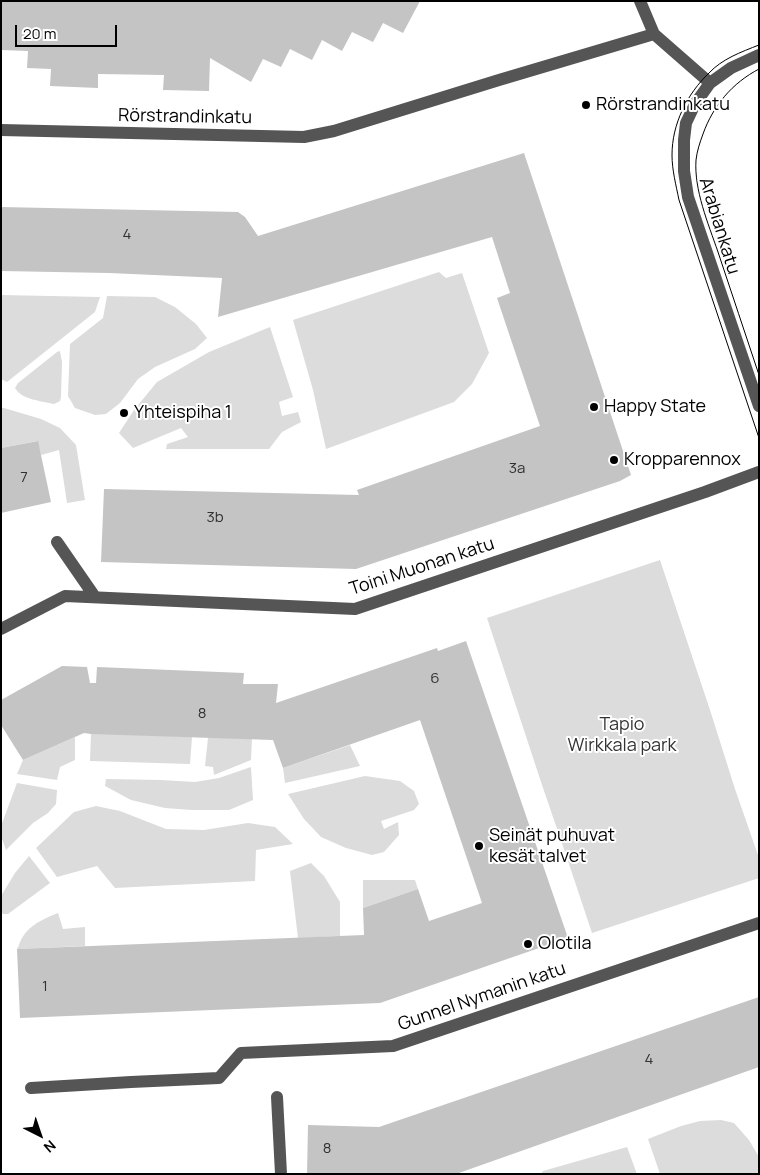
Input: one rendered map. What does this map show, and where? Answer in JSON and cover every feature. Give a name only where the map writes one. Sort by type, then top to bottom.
[{"type":"street","points":[[640,1],[654,34],[710,83]]},
{"type":"street","name":"Rörstrandinkatu","points":[[1,130],[304,137],[334,131],[654,34]]},
{"type":"street","name":"Arabiankatu","points":[[759,55],[731,68],[710,83],[695,104],[686,123],[684,140],[684,171],[688,197],[759,406]]},
{"type":"street","name":"Toini Muonan katu","points":[[1,629],[65,596],[355,609],[697,495],[759,472]]},
{"type":"street","points":[[56,542],[94,598]]},
{"type":"street","name":"Gunnel Nymanin katu","points":[[31,1088],[219,1078],[241,1053],[393,1046],[759,923]]},
{"type":"street","points":[[277,1097],[281,1174]]},
{"type":"green space","points":[[439,272],[446,278],[462,273],[489,353],[472,384],[454,402],[326,449],[313,390],[293,320]]},
{"type":"green space","points":[[1,295],[100,297],[95,312],[7,382],[1,379]]},
{"type":"green space","points":[[107,296],[155,297],[175,307],[196,324],[207,338],[195,349],[155,367],[138,379],[120,403],[106,414],[95,415],[75,408],[68,396],[70,344],[103,318]]},
{"type":"green space","points":[[270,327],[293,397],[279,402],[282,416],[298,412],[301,422],[282,432],[269,449],[166,449],[167,444],[188,437],[181,428],[133,448],[119,433],[134,410],[157,382],[209,352]]},
{"type":"green space","points":[[60,351],[62,362],[60,401],[54,404],[38,401],[27,398],[18,392],[15,388],[18,383]]},
{"type":"green space","points":[[1,408],[41,419],[60,428],[76,445],[85,500],[67,503],[59,450],[41,455],[37,441],[1,448]]},
{"type":"green space","name":"Tapio Wirkkala park","points":[[660,560],[759,858],[759,878],[592,933],[487,618]]},
{"type":"green space","points":[[91,733],[192,737],[190,764],[90,761]]},
{"type":"green space","points":[[75,737],[75,760],[60,767],[57,780],[17,774],[23,760]]},
{"type":"green space","points":[[208,738],[252,738],[251,760],[214,775],[213,767],[205,766]]},
{"type":"green space","points":[[350,745],[360,766],[285,783],[283,768]]},
{"type":"green space","points":[[251,767],[253,800],[229,810],[165,808],[131,800],[105,786],[106,779],[195,782],[219,778]]},
{"type":"green space","points":[[365,776],[400,781],[414,791],[419,804],[414,810],[381,821],[384,829],[398,822],[399,835],[384,852],[372,855],[346,848],[321,837],[304,819],[288,794]]},
{"type":"green space","points":[[17,783],[57,790],[56,804],[48,813],[33,823],[6,850],[1,836],[1,826]]},
{"type":"green space","points":[[96,806],[120,811],[166,829],[204,830],[248,823],[275,827],[293,844],[256,850],[255,881],[115,888],[97,866],[57,877],[36,848],[74,812]]},
{"type":"green space","points":[[29,856],[50,883],[8,914],[3,914],[1,912],[1,896],[15,873]]},
{"type":"green space","points":[[311,863],[324,876],[340,902],[340,936],[298,938],[290,871]]},
{"type":"green space","points":[[363,880],[415,880],[418,889],[363,908]]},
{"type":"green space","points":[[58,913],[63,929],[85,927],[85,946],[17,949],[29,929]]},
{"type":"green space","points":[[721,1120],[734,1123],[749,1140],[759,1157],[759,1174],[660,1174],[648,1139],[700,1121]]},
{"type":"green space","points":[[627,1147],[637,1174],[541,1174],[543,1171]]},
{"type":"building","points":[[1,1],[420,1],[403,33],[383,23],[373,42],[352,32],[342,51],[322,40],[312,60],[290,49],[281,67],[263,59],[251,82],[210,58],[209,91],[163,90],[164,75],[98,74],[98,88],[50,86],[51,69],[27,68],[28,51],[1,50]]},
{"type":"building","points":[[524,153],[631,475],[620,481],[356,569],[101,562],[104,489],[359,495],[357,490],[540,426],[497,298],[510,293],[492,237],[218,317],[222,278],[1,271],[1,207],[238,212],[245,217],[258,236]]},
{"type":"building","points":[[38,441],[51,502],[1,513],[1,448]]},
{"type":"building","points":[[466,641],[568,938],[380,1003],[20,1018],[17,949],[364,935],[363,908],[418,889],[429,921],[482,903],[420,720],[283,768],[273,740],[84,733],[23,760],[1,725],[1,700],[62,666],[87,667],[90,683],[96,683],[97,667],[244,673],[243,684],[278,684],[276,703],[437,648],[438,651]]},
{"type":"building","points":[[759,997],[759,1067],[456,1174],[307,1174],[308,1125],[379,1127]]},
{"type":"tram line","points":[[759,45],[732,56],[701,81],[682,110],[675,132],[672,155],[673,172],[679,200],[759,438]]},
{"type":"tram line","points":[[759,69],[732,88],[718,105],[707,124],[696,160],[697,183],[702,206],[759,375]]},
{"type":"place","name":"Rörstrandinkatu","points":[[586,105]]},
{"type":"place","name":"Happy State","points":[[594,407]]},
{"type":"place","name":"Yhteispiha 1","points":[[124,413]]},
{"type":"place","name":"Kropparennox","points":[[614,460]]},
{"type":"place","name":"Seinät puhuvat kesät talvet","points":[[479,846]]},
{"type":"place","name":"Olotila","points":[[528,944]]}]
